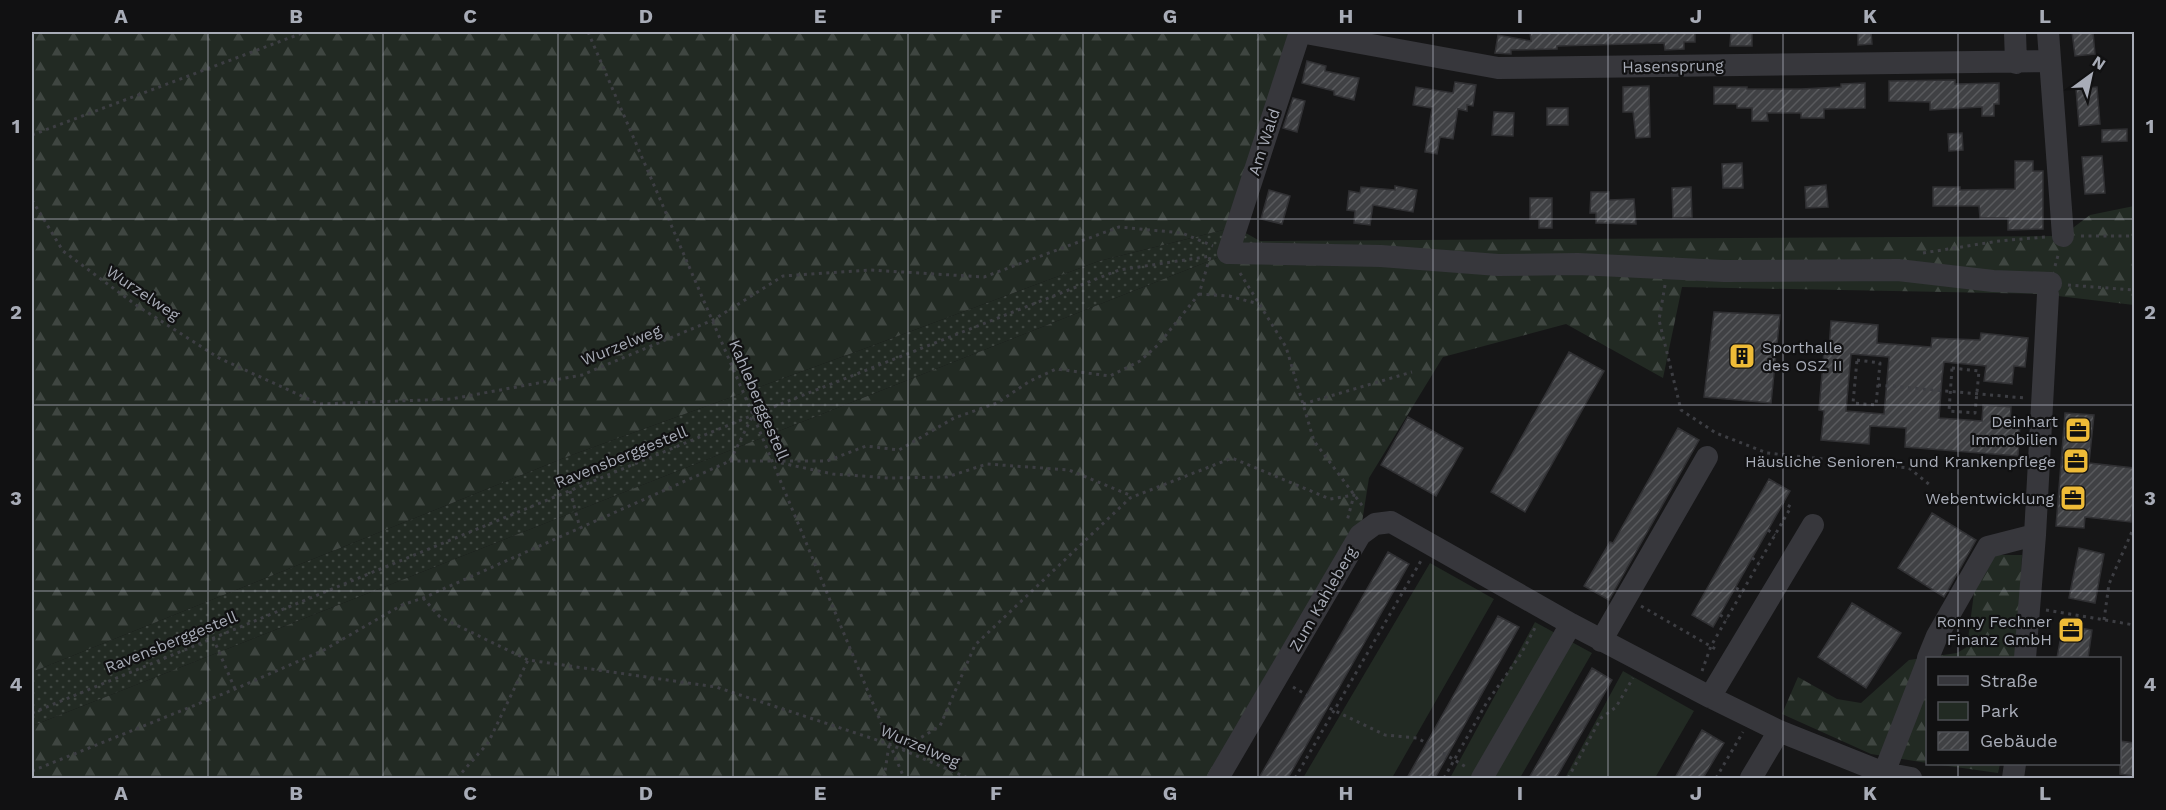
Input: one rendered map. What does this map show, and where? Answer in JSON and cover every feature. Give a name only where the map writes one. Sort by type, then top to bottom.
[{"type":"street","name":"Hasensprung","points":[[1300,32],[1498,68],[2050,61]]},
{"type":"street","name":"Am Wald","points":[[1219,255],[1300,32]]},
{"type":"street","points":[[2015,32],[2016,63]]},
{"type":"street","points":[[2048,32],[2063,236]]},
{"type":"street","points":[[1219,255],[1381,256],[1498,265],[1578,264],[1725,271],[1898,270],[2050,289],[2025,657]]},
{"type":"street","points":[[1601,641],[1707,457]]},
{"type":"street","points":[[1375,524],[1391,522],[1601,641],[1779,731],[1884,773],[1911,778]]},
{"type":"street","name":"Zum Kahleberg","points":[[1218,778],[1360,535],[1375,524]]},
{"type":"street","points":[[1703,693],[1733,659],[1813,525]]},
{"type":"street","points":[[1929,657],[1937,636],[1988,547],[2035,535]]},
{"type":"street","points":[[1483,778],[1571,624]]},
{"type":"street","points":[[1884,773],[1926,664]]},
{"type":"street","points":[[1751,778],[1779,731]]},
{"type":"path","points":[[32,135],[305,32]]},
{"type":"path","name":"Kahleberggestell","points":[[588,32],[713,320],[904,778]]},
{"type":"path","name":"Wurzelweg","points":[[32,200],[63,252],[136,305],[219,358],[319,404],[451,399],[582,375],[713,320],[783,276],[870,270],[984,277],[1119,227],[1182,233],[1219,255]]},
{"type":"path","points":[[1898,270],[1913,254],[1999,241],[2063,236],[2134,236]]},
{"type":"path","points":[[32,771],[235,689],[324,650],[402,605],[423,598],[730,461],[827,461],[866,446],[898,450],[954,418],[997,403],[1030,381],[1056,369],[1110,376],[1140,361],[1158,345],[1199,294],[1219,255],[1259,304],[1286,347],[1314,441],[1375,524]]},
{"type":"path","name":"Ravensberggestell","points":[[32,713],[753,416],[1119,270],[1219,255]]},
{"type":"path","points":[[1667,268],[1659,320],[1681,410],[1716,432],[1767,453],[1909,468],[1930,485]]},
{"type":"path","points":[[2050,289],[2134,290]]},
{"type":"path","points":[[1199,294],[1229,296],[1259,304]]},
{"type":"path","points":[[1857,360],[1880,363],[1878,385],[1876,405],[1853,403],[1857,360]]},
{"type":"path","points":[[1952,368],[1979,371],[1977,393],[1975,413],[1948,411],[1952,368]]},
{"type":"path","points":[[1303,404],[1412,372]]},
{"type":"path","points":[[1878,385],[2042,399]]},
{"type":"path","points":[[730,461],[753,416]]},
{"type":"path","points":[[902,749],[940,726],[975,645],[1130,498],[1232,458],[1330,499],[1354,495]]},
{"type":"path","points":[[772,461],[833,474],[889,478],[947,477],[987,464],[1070,470],[1133,497]]},
{"type":"path","points":[[570,491],[580,528]]},
{"type":"path","points":[[1703,693],[1711,646],[1791,507],[1784,503]]},
{"type":"path","points":[[2104,620],[2109,584],[2134,527]]},
{"type":"path","points":[[1768,530],[1775,534]]},
{"type":"path","points":[[1295,778],[1430,544]]},
{"type":"path","points":[[1752,558],[1759,562]]},
{"type":"path","points":[[1736,588],[1743,592]]},
{"type":"path","name":"Wurzelweg","points":[[423,598],[440,617],[528,660],[716,687],[889,744],[968,778]]},
{"type":"path","points":[[1626,598],[1733,659]]},
{"type":"path","points":[[2029,607],[2134,625]]},
{"type":"path","points":[[1444,778],[1487,702],[1521,654],[1545,610]]},
{"type":"path","points":[[1720,615],[1727,619]]},
{"type":"path","points":[[213,638],[235,689]]},
{"type":"path","points":[[457,778],[488,743],[528,660]]},
{"type":"path","points":[[1568,778],[1601,718],[1616,707],[1642,661]]},
{"type":"path","points":[[1323,705],[1385,735],[1417,738],[1432,746]]},
{"type":"path","points":[[1716,778],[1751,717]]},
{"type":"path","points":[[884,778],[889,744]]},
{"type":"path","points":[[1443,753],[1483,778]]},
{"type":"green space","points":[[32,32],[1294,32],[1235,227],[1099,261],[569,456],[32,672]]},
{"type":"green space","points":[[2134,206],[2134,305],[2041,294],[1682,287],[1663,378],[1566,324],[1443,357],[1369,478],[1360,535],[1218,778],[32,778],[32,726],[1260,241],[2062,236],[2090,215]]},
{"type":"green space","points":[[1235,227],[1260,241],[32,726],[32,672],[569,456],[1099,261]]},
{"type":"green space","points":[[1993,555],[2022,555],[2017,657],[1930,657],[1957,653],[1967,647],[1975,585]]},
{"type":"green space","points":[[1430,563],[1494,599],[1392,778],[1303,778]]},
{"type":"green space","points":[[1535,622],[1592,653],[1520,778],[1450,778]]},
{"type":"green space","points":[[1926,658],[1926,763],[1871,754],[1782,714],[1798,677],[1837,699],[1861,703],[1909,660]]},
{"type":"green space","points":[[1623,671],[1694,711],[1655,778],[1565,778]]},
{"type":"green space","points":[[1941,765],[2000,765],[1998,773]]},
{"type":"building","points":[[1530,32],[1695,32],[1695,42],[1684,42],[1684,49],[1665,50],[1664,43],[1557,46],[1557,49],[1511,50],[1511,54],[1495,53],[1498,35],[1531,41]]},
{"type":"building","points":[[1731,32],[1752,32],[1752,46],[1730,46]]},
{"type":"building","points":[[1858,32],[1871,32],[1872,44],[1858,45]]},
{"type":"building","points":[[2072,32],[2093,32],[2095,54],[2075,56]]},
{"type":"building","points":[[1307,61],[1326,66],[1325,71],[1359,78],[1354,100],[1334,95],[1334,91],[1302,83]]},
{"type":"building","points":[[1955,80],[1955,84],[1999,83],[1999,104],[1994,104],[1994,116],[1982,116],[1982,107],[1930,110],[1930,102],[1889,101],[1889,81]]},
{"type":"building","points":[[1455,82],[1476,85],[1473,106],[1467,105],[1467,111],[1458,109],[1453,139],[1440,137],[1437,154],[1425,152],[1432,108],[1413,105],[1416,87],[1453,93]]},
{"type":"building","points":[[1865,83],[1865,108],[1824,109],[1824,118],[1801,118],[1801,113],[1767,113],[1768,121],[1752,121],[1752,108],[1737,108],[1737,104],[1714,104],[1714,87],[1801,89]]},
{"type":"building","points":[[1649,86],[1650,137],[1636,138],[1633,112],[1623,112],[1623,87]]},
{"type":"building","points":[[2097,87],[2100,124],[2079,126],[2076,89]]},
{"type":"building","points":[[1293,98],[1305,101],[1297,132],[1283,128]]},
{"type":"building","points":[[1547,108],[1568,108],[1568,125],[1547,125]]},
{"type":"building","points":[[1494,112],[1514,113],[1513,136],[1492,135]]},
{"type":"building","points":[[2127,129],[2127,141],[2102,142],[2102,130]]},
{"type":"building","points":[[1962,133],[1963,150],[1949,151],[1948,134]]},
{"type":"building","points":[[2102,156],[2105,193],[2085,194],[2082,157]]},
{"type":"building","points":[[2015,161],[2033,161],[2033,171],[2043,171],[2043,229],[2008,230],[2008,218],[1980,218],[1979,206],[1933,206],[1933,187],[1960,187],[1960,190],[2015,189]]},
{"type":"building","points":[[1742,163],[1743,188],[1723,188],[1722,164]]},
{"type":"building","points":[[1826,185],[1828,207],[1806,208],[1805,187]]},
{"type":"building","points":[[1395,186],[1417,190],[1413,212],[1373,205],[1370,225],[1354,223],[1355,211],[1347,210],[1349,191],[1360,193],[1361,187],[1395,190]]},
{"type":"building","points":[[1691,187],[1692,217],[1673,218],[1672,188]]},
{"type":"building","points":[[1269,190],[1290,196],[1282,224],[1261,219]]},
{"type":"building","points":[[1591,192],[1609,192],[1609,200],[1634,199],[1636,224],[1596,223],[1596,213],[1590,213]]},
{"type":"building","points":[[1530,198],[1552,198],[1552,228],[1539,228],[1539,219],[1530,219]]},
{"type":"building","name":"Sporthalle des OSZ II","points":[[1714,312],[1780,315],[1771,403],[1704,397]]},
{"type":"building","points":[[1831,321],[1878,325],[1877,343],[1931,347],[1932,338],[1980,340],[1981,333],[2028,338],[2025,367],[2014,366],[2012,384],[1984,381],[1986,366],[1944,362],[1942,378],[1939,418],[1982,421],[1983,405],[2011,407],[2010,424],[2020,424],[2018,456],[1905,447],[1906,428],[1870,426],[1869,444],[1821,440],[1824,411],[1819,410],[1824,350],[1829,350]],"holes":[[[1851,354],[1889,357],[1884,414],[1846,411]]]},
{"type":"building","points":[[1569,352],[1604,371],[1525,512],[1491,492]]},
{"type":"building","points":[[2065,413],[2094,415],[2089,463],[2134,468],[2131,522],[2085,517],[2084,528],[2056,526]]},
{"type":"building","points":[[1408,417],[1463,448],[1436,496],[1381,465]]},
{"type":"building","points":[[1678,428],[1699,440],[1609,600],[1584,586],[1610,542],[1613,543]]},
{"type":"building","points":[[1769,479],[1790,491],[1713,627],[1692,615]]},
{"type":"building","points":[[1932,513],[1976,540],[1944,597],[1898,568]]},
{"type":"building","points":[[2079,548],[2104,554],[2095,603],[2069,598]]},
{"type":"building","points":[[1388,552],[1409,564],[1288,778],[1259,778]]},
{"type":"building","points":[[1852,603],[1901,633],[1866,688],[1818,657]]},
{"type":"building","points":[[1498,616],[1519,627],[1435,778],[1407,778]]},
{"type":"building","points":[[2063,625],[2092,630],[2088,657],[2057,657]]},
{"type":"building","points":[[1592,668],[1612,680],[1556,778],[1529,778]]},
{"type":"building","points":[[1702,730],[1724,743],[1703,778],[1675,778]]},
{"type":"building","points":[[2121,741],[2134,743],[2134,776],[2120,774]]},
{"type":"place","name":"Sporthalle des OSZ II","points":[[1742,356]]},
{"type":"place","name":"Deinhart Immobilien","points":[[2078,430]]},
{"type":"place","name":"Häusliche Senioren- und Krankenpflege","points":[[2076,461]]},
{"type":"place","name":"Webentwicklung","points":[[2073,498]]},
{"type":"place","name":"Ronny Fechner Finanz GmbH","points":[[2071,630]]}]
